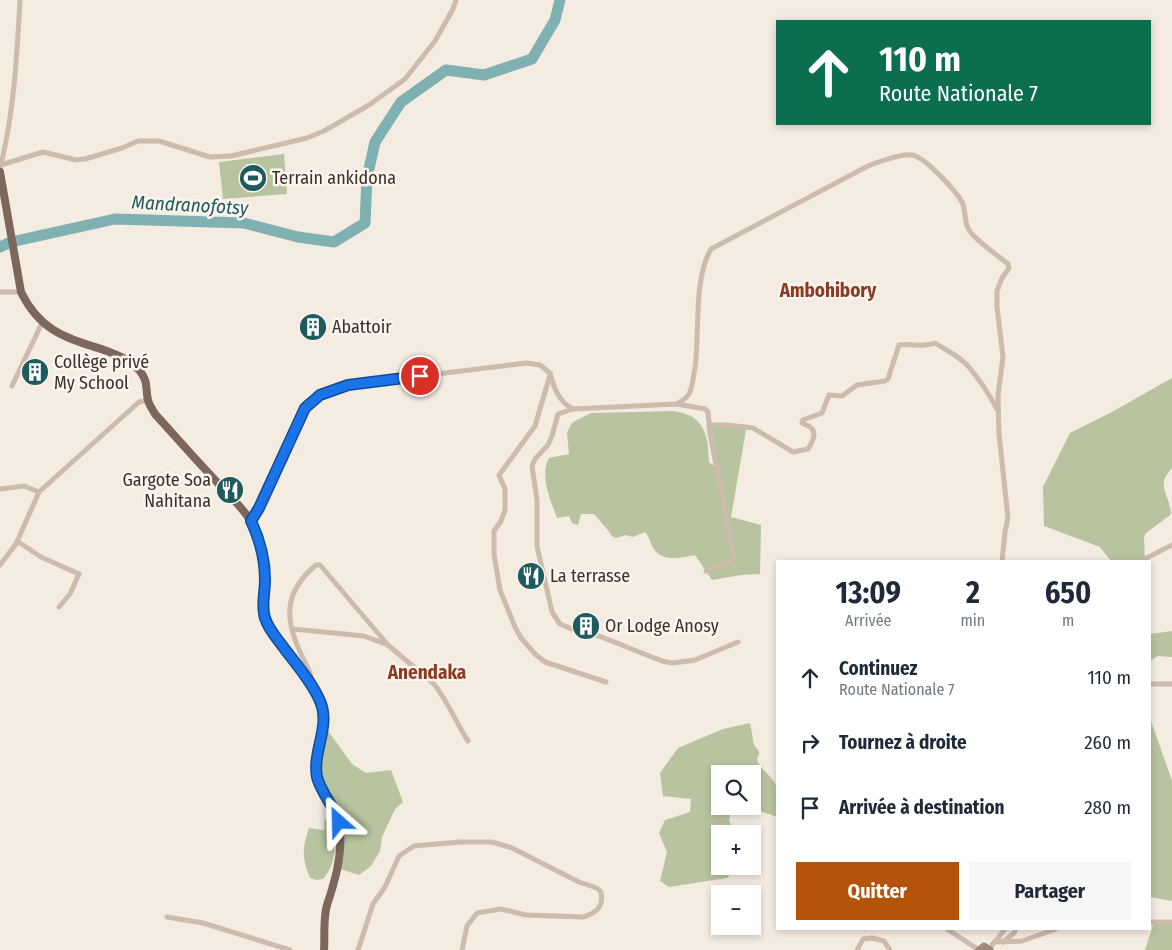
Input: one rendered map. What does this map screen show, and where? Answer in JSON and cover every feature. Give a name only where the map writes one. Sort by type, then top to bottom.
[{"type":"main road","points":[[0,168],[17,269],[22,292],[28,306],[42,323],[60,335],[121,356],[133,364],[141,372],[148,385],[148,400],[154,414],[236,501],[251,521],[257,533],[263,558],[265,580],[263,609],[267,624],[312,687],[320,702],[323,716],[317,777],[336,812],[340,832],[338,866],[327,905],[324,950]]},
{"type":"street","points":[[0,168],[18,43],[20,0]]},
{"type":"street","points":[[0,168],[43,152],[76,160],[122,148],[138,141],[159,141],[210,158],[231,156],[307,138],[324,131],[369,105],[405,79],[435,41],[456,0]]},
{"type":"street","points":[[677,404],[687,397],[692,386],[696,361],[700,291],[705,260],[711,249],[868,166],[881,161],[913,155],[920,158],[953,188],[963,204],[966,224],[972,234],[1008,264],[1009,268],[1002,278],[997,291],[1003,357],[998,395],[999,434],[1008,518],[1002,560]]},
{"type":"street","points":[[0,292],[22,292]]},
{"type":"street","points":[[12,386],[42,323]]},
{"type":"street","points":[[709,425],[753,428],[793,452],[808,449],[813,442],[814,432],[812,428],[802,423],[803,420],[822,412],[828,396],[842,396],[857,385],[888,379],[899,345],[906,344],[929,346],[935,343],[952,353],[967,365],[999,412]]},
{"type":"street","points":[[251,521],[259,508],[305,408],[320,395],[348,385],[527,363],[540,365],[550,373],[554,387],[566,405],[573,410]]},
{"type":"street","points":[[550,373],[535,426],[500,475],[505,489],[505,510],[502,521],[494,531],[494,554],[500,590],[518,633],[535,654],[545,662],[606,682]]},
{"type":"street","points":[[0,565],[16,541],[39,492],[138,402],[148,400]]},
{"type":"street","points":[[706,571],[730,562],[734,557],[708,412],[705,409],[677,404],[573,410],[558,414],[548,445],[535,459],[532,466],[537,500],[537,546],[555,618],[560,624],[580,633],[599,636],[668,662],[695,660],[738,642]]},
{"type":"street","points":[[0,489],[24,486],[39,492]]},
{"type":"street","points":[[16,541],[41,557],[79,574],[70,594],[59,607]]},
{"type":"street","points":[[1143,560],[1172,544]]},
{"type":"street","points":[[312,687],[312,676],[296,643],[289,614],[293,593],[300,581],[316,565],[320,565],[388,645],[441,692],[468,741]]},
{"type":"street","points":[[293,630],[364,636],[388,645]]},
{"type":"street","points":[[1151,684],[1172,684]]},
{"type":"street","points":[[358,950],[373,904],[385,887],[399,856],[414,846],[460,842],[492,842],[512,848],[579,882],[597,888],[600,892],[601,905],[598,910],[591,915],[583,917],[526,915],[501,909],[477,913],[467,926],[462,950]]},
{"type":"street","points":[[167,916],[203,923],[290,950]]},
{"type":"street","points":[[1151,922],[1172,922]]},
{"type":"street","points":[[949,930],[979,950],[984,946],[991,947],[1003,942],[1022,941],[1053,930]]},
{"type":"street","points":[[991,947],[1004,930]]},
{"type":"street","points":[[1003,942],[1015,930]]},
{"type":"street","points":[[857,950],[863,939],[868,938],[884,941],[890,950]]},
{"type":"green space","name":"Terrain ankidona","points":[[284,154],[287,194],[223,199],[219,162]]},
{"type":"green space","points":[[1172,378],[1172,468],[1164,480],[1164,490],[1171,513],[1146,533],[1144,537],[1145,560],[1110,560],[1100,547],[1044,526],[1043,487],[1070,433]]},
{"type":"green space","points":[[673,411],[683,413],[698,421],[705,434],[709,462],[717,468],[711,426],[743,428],[746,430],[731,517],[761,525],[760,574],[712,580],[695,555],[671,558],[660,555],[652,546],[645,532],[633,537],[626,535],[616,538],[612,536],[594,514],[581,514],[578,525],[572,523],[569,516],[557,518],[547,488],[546,465],[549,458],[569,454],[567,433],[573,422],[591,413]]},
{"type":"green space","points":[[1172,631],[1172,657],[1158,656],[1151,660],[1151,634]]},
{"type":"green space","points":[[1151,721],[1172,781],[1172,901],[1151,897]]},
{"type":"green space","points":[[750,723],[754,745],[759,751],[757,759],[759,765],[711,765],[711,815],[730,815],[729,820],[731,825],[711,825],[711,875],[730,875],[727,878],[669,887],[660,881],[667,852],[659,833],[665,820],[690,812],[691,799],[663,796],[660,773],[678,748],[723,729]]},
{"type":"green space","points":[[326,728],[352,764],[366,773],[391,770],[403,802],[395,809],[382,837],[380,851],[371,866],[359,875],[340,869],[343,838],[321,786],[318,761]]},
{"type":"green space","points":[[761,767],[776,786],[776,817],[761,811]]},
{"type":"green space","points":[[325,819],[331,819],[334,858],[323,879],[317,880],[310,878],[305,865],[304,848],[309,828],[324,830]]},
{"type":"green space","points":[[1154,922],[1172,922],[1172,950],[1145,950]]},
{"type":"waterway","name":"Mandranofotsy","points":[[0,247],[11,242],[115,219],[244,223],[298,237],[334,242],[365,223],[367,178],[375,142],[401,102],[446,70],[484,75],[532,59],[555,20],[560,0]]},
{"type":"place","name":"Terrain ankidona","points":[[253,178]]},
{"type":"place","name":"Abattoir","points":[[313,327]]},
{"type":"place","name":"Collège privé My School","points":[[35,372]]},
{"type":"place","name":"Gargote Soa Nahitana","points":[[230,490]]},
{"type":"place","name":"La terrasse","points":[[531,576]]},
{"type":"place","name":"Or Lodge Anosy","points":[[586,626]]},
{"type":"district","name":"Ambohibory","points":[[828,290]]},
{"type":"district","name":"Anendaka","points":[[427,672]]},
{"type":"route","points":[[339,822],[336,812],[317,777],[323,716],[320,702],[306,678],[267,624],[263,609],[265,580],[263,558],[257,533],[251,521],[259,508],[305,408],[320,395],[348,385],[420,376]]}]
